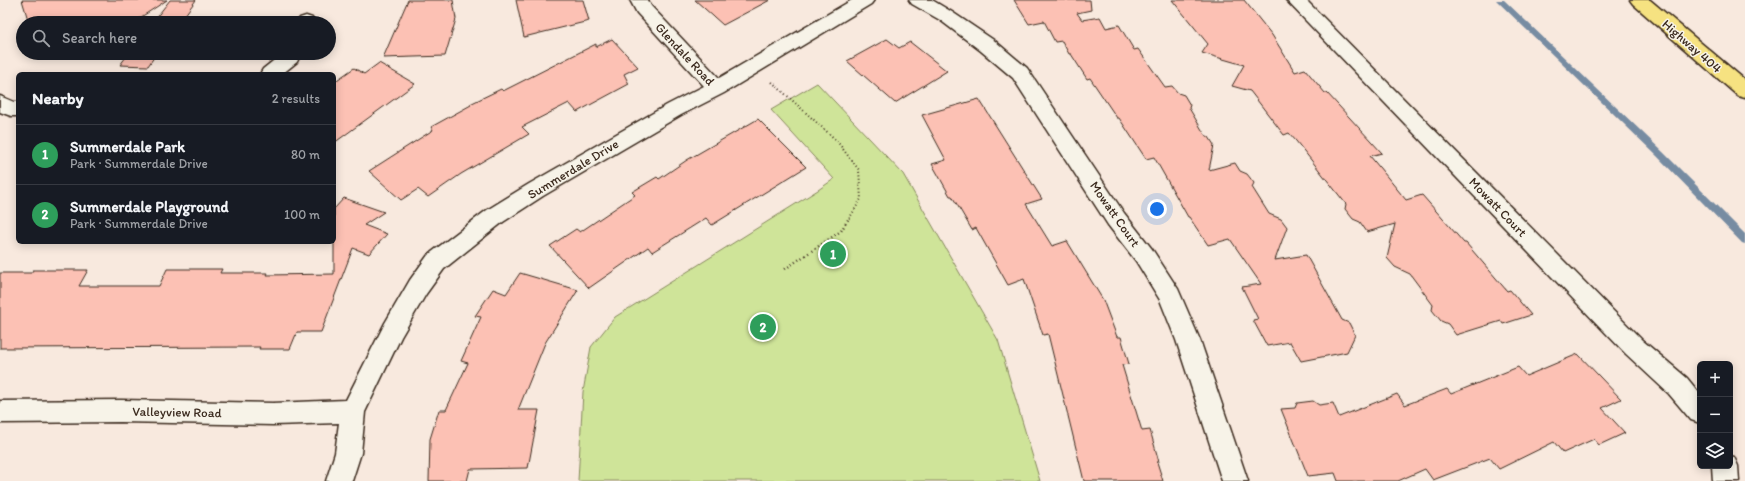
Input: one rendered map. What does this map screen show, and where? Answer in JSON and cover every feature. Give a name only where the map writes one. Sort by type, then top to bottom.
[{"type":"highway","name":"Highway 404","points":[[1639,0],[1745,91]]},
{"type":"street","name":"Glendale Road","points":[[639,0],[643,9],[717,88]]},
{"type":"street","name":"Summerdale Drive","points":[[339,481],[348,453],[353,411],[393,330],[418,287],[436,262],[495,216],[536,190],[674,110],[717,88],[865,0]]},
{"type":"street","name":"Mowatt Court","points":[[918,0],[946,16],[988,46],[1020,73],[1116,219],[1144,255],[1170,296],[1188,340],[1235,481]]},
{"type":"street","name":"Mowatt Court","points":[[1295,0],[1634,348],[1678,386],[1697,408]]},
{"type":"street","points":[[272,72],[286,60]]},
{"type":"street","points":[[0,103],[11,109],[16,109]]},
{"type":"street","name":"Valleyview Road","points":[[0,412],[121,411],[273,414],[353,411]]},
{"type":"street","points":[[1725,469],[1726,481]]},
{"type":"path","points":[[754,66],[836,140],[859,170],[861,200],[841,231],[785,269]]},
{"type":"green space","points":[[817,83],[903,174],[998,340],[1040,481],[578,481],[583,392],[591,347],[615,317],[834,179],[771,110]]},
{"type":"building","points":[[22,0],[167,0],[143,16],[27,16]]},
{"type":"building","points":[[170,0],[196,0],[184,16],[157,16]]},
{"type":"building","points":[[408,0],[453,0],[456,19],[445,56],[383,58]]},
{"type":"building","points":[[516,0],[583,0],[589,21],[524,37]]},
{"type":"building","points":[[695,0],[770,0],[723,25]]},
{"type":"building","points":[[1014,0],[1090,0],[1091,10],[1077,13],[1082,20],[1100,17],[1106,28],[1119,25],[1134,50],[1138,49],[1165,87],[1172,86],[1178,93],[1184,95],[1190,105],[1189,108],[1205,135],[1209,137],[1214,145],[1209,170],[1235,163],[1240,171],[1247,174],[1254,183],[1252,187],[1269,214],[1281,219],[1287,227],[1275,260],[1306,255],[1342,320],[1349,323],[1355,335],[1347,352],[1301,361],[1290,342],[1267,346],[1253,320],[1258,319],[1242,287],[1261,284],[1230,239],[1208,245],[1188,217],[1154,157],[1146,159],[1090,78],[1087,79],[1071,54],[1069,54],[1062,41],[1055,42],[1044,21],[1029,24]]},
{"type":"building","points":[[1172,0],[1244,0],[1272,35],[1295,72],[1305,69],[1325,93],[1327,93],[1382,153],[1370,156],[1406,200],[1422,195],[1507,291],[1510,290],[1531,315],[1503,324],[1501,321],[1456,335],[1448,324],[1441,321],[1432,310],[1433,305],[1410,274],[1395,267],[1387,258],[1395,224],[1367,232],[1360,222],[1353,219],[1345,209],[1346,204],[1289,133],[1284,135],[1250,91],[1232,86],[1244,65],[1202,53],[1208,44]]},
{"type":"building","points":[[612,39],[638,67],[624,74],[629,84],[577,112],[569,103],[522,127],[529,134],[461,174],[428,197],[418,189],[401,200],[369,171],[433,130],[431,127],[471,105],[470,104],[501,89],[503,91],[596,44],[596,47]]},
{"type":"building","points":[[887,39],[899,48],[910,42],[947,71],[895,103],[847,61]]},
{"type":"building","points":[[124,60],[152,60],[148,66],[120,65]]},
{"type":"building","points":[[379,63],[415,84],[336,142],[336,81],[354,68],[364,74]]},
{"type":"building","points":[[979,99],[1042,199],[1026,204],[1052,246],[1067,241],[1103,300],[1117,337],[1121,337],[1129,364],[1122,365],[1142,431],[1150,430],[1163,481],[1084,481],[1048,334],[1043,335],[1024,279],[1008,285],[976,228],[972,230],[932,164],[946,160],[922,115]]},
{"type":"building","points":[[758,119],[806,167],[712,225],[706,218],[652,252],[648,247],[589,288],[550,246],[576,229],[580,232],[635,195],[632,192],[657,177],[659,179],[687,160]]},
{"type":"building","points":[[344,198],[384,212],[364,225],[387,234],[369,254],[353,248],[321,332],[297,332],[290,349],[259,349],[260,347],[0,348],[0,273],[31,273],[33,270],[88,270],[79,286],[159,286],[167,269],[222,269],[220,273],[268,273],[267,275],[334,274],[336,207]]},
{"type":"building","points":[[520,273],[578,290],[545,343],[518,410],[539,410],[528,468],[470,469],[467,481],[429,481],[430,439],[439,410],[446,410],[468,363],[461,361],[481,317],[475,316],[493,289],[506,294]]},
{"type":"building","points":[[1578,354],[1621,399],[1602,408],[1625,433],[1599,445],[1594,439],[1563,453],[1554,442],[1499,469],[1490,458],[1433,480],[1425,469],[1398,481],[1338,481],[1335,473],[1308,476],[1281,409],[1295,408],[1297,403],[1313,401],[1319,405],[1333,403],[1339,417],[1397,394],[1405,405],[1447,389],[1451,394],[1518,367],[1526,376]]},
{"type":"waterway","points":[[1500,0],[1660,154],[1745,240]]},
{"type":"place","name":"Summerdale Park","points":[[833,254]]},
{"type":"place","name":"Summerdale Playground","points":[[763,327]]}]
